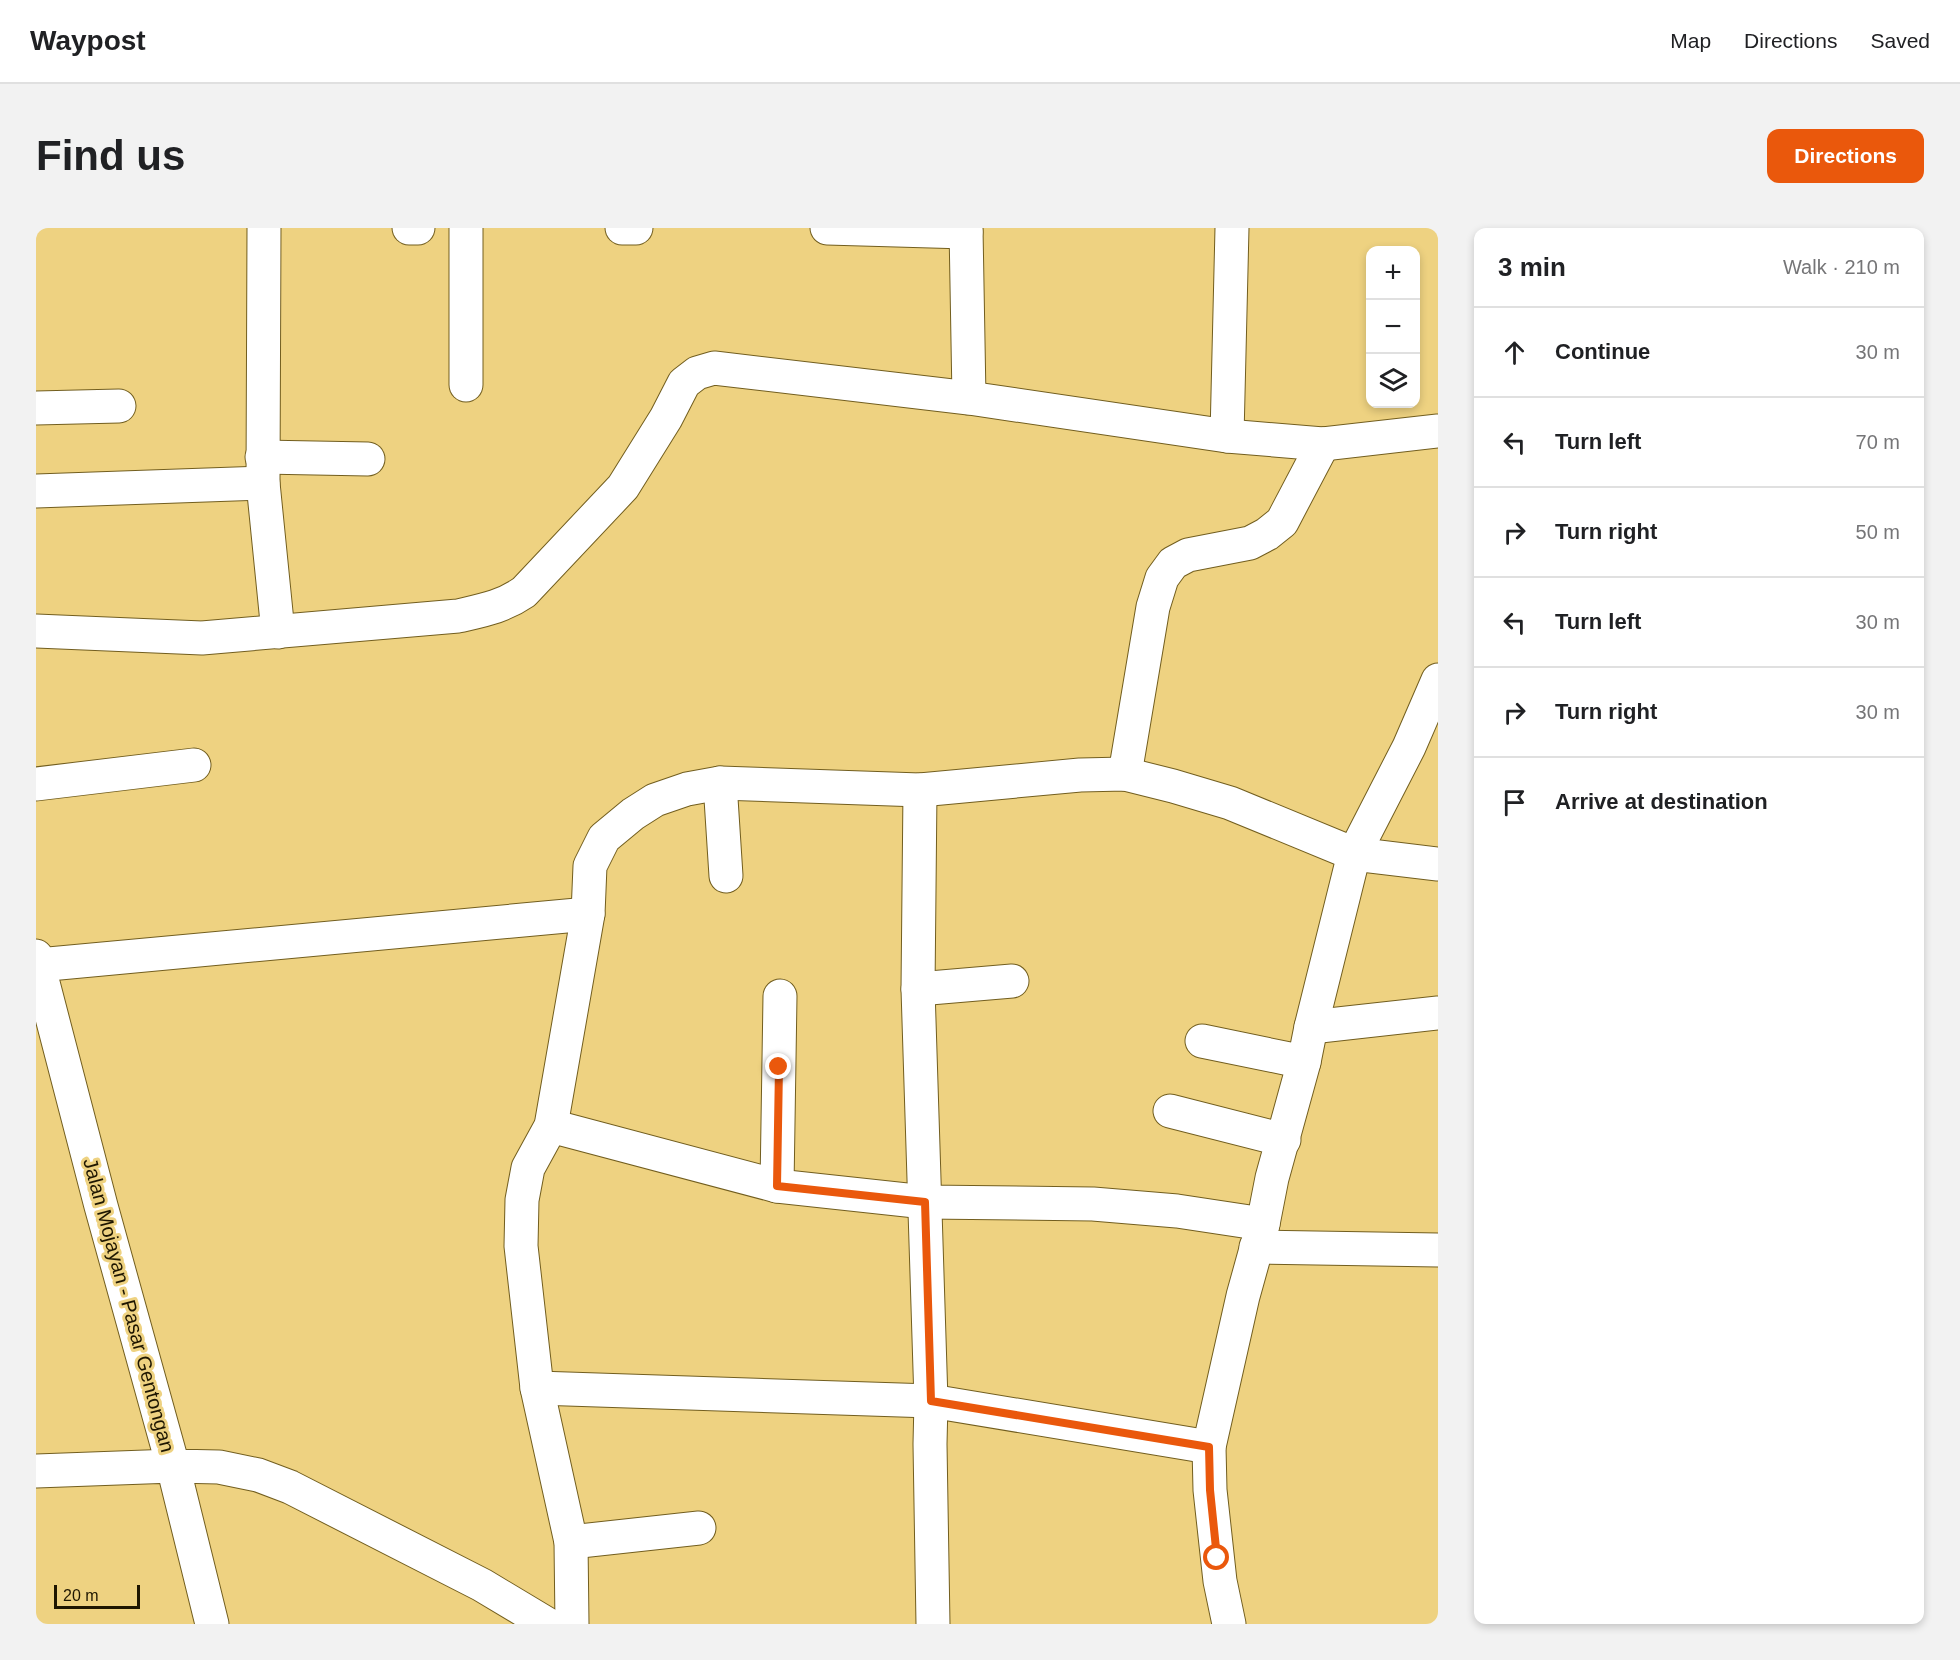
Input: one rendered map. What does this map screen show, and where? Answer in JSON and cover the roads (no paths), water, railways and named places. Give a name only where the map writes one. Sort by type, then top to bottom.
[{"type":"street","points":[[264,228],[263,470],[278,632]]},
{"type":"street","points":[[409,228],[417,228]]},
{"type":"street","points":[[466,228],[466,385]]},
{"type":"street","points":[[622,228],[636,228]]},
{"type":"street","points":[[827,228],[966,230],[969,398]]},
{"type":"street","points":[[1227,436],[1232,228]]},
{"type":"street","points":[[36,631],[202,638],[458,616],[495,608],[524,592],[623,487],[666,418],[684,383],[697,373],[714,368],[969,398],[1227,436],[1323,444],[1438,431]]},
{"type":"street","points":[[36,408],[119,406]]},
{"type":"street","points":[[1125,774],[1154,608],[1162,578],[1173,563],[1188,555],[1250,543],[1267,534],[1282,522],[1323,444]]},
{"type":"street","points":[[36,491],[368,459]]},
{"type":"street","points":[[1229,1624],[1220,1581],[1210,1490],[1209,1447],[1272,1178],[1305,1062],[1311,1027],[1354,854],[1409,747],[1438,680]]},
{"type":"street","points":[[36,784],[194,765]]},
{"type":"street","points":[[572,1624],[571,1542],[537,1388],[521,1246],[522,1200],[528,1168],[551,1126],[588,914],[590,866],[604,838],[633,814],[655,800],[687,789],[720,783],[920,790],[1080,775],[1125,774],[1230,803],[1354,854],[1438,864]]},
{"type":"street","points":[[720,783],[726,876]]},
{"type":"street","points":[[920,790],[918,989],[931,1401],[933,1624]]},
{"type":"street","points":[[37,961],[588,914]]},
{"type":"street","name":"Jalan Mojayan - Pasar Gentongan","points":[[37,961],[101,1206],[173,1466],[219,1467],[258,1475],[290,1487],[482,1585],[547,1624]]},
{"type":"street","points":[[918,989],[1012,981]]},
{"type":"street","points":[[777,1186],[780,996]]},
{"type":"street","points":[[1311,1027],[1438,1013]]},
{"type":"street","points":[[1202,1041],[1305,1062]]},
{"type":"street","points":[[1170,1111],[1284,1140]]},
{"type":"street","points":[[551,1126],[777,1186],[925,1202],[1093,1204],[1177,1211],[1260,1235],[1438,1250]]},
{"type":"street","points":[[537,1388],[931,1401],[1209,1447]]},
{"type":"street","points":[[36,1471],[173,1466],[210,1623]]},
{"type":"street","points":[[571,1542],[699,1528]]}]
